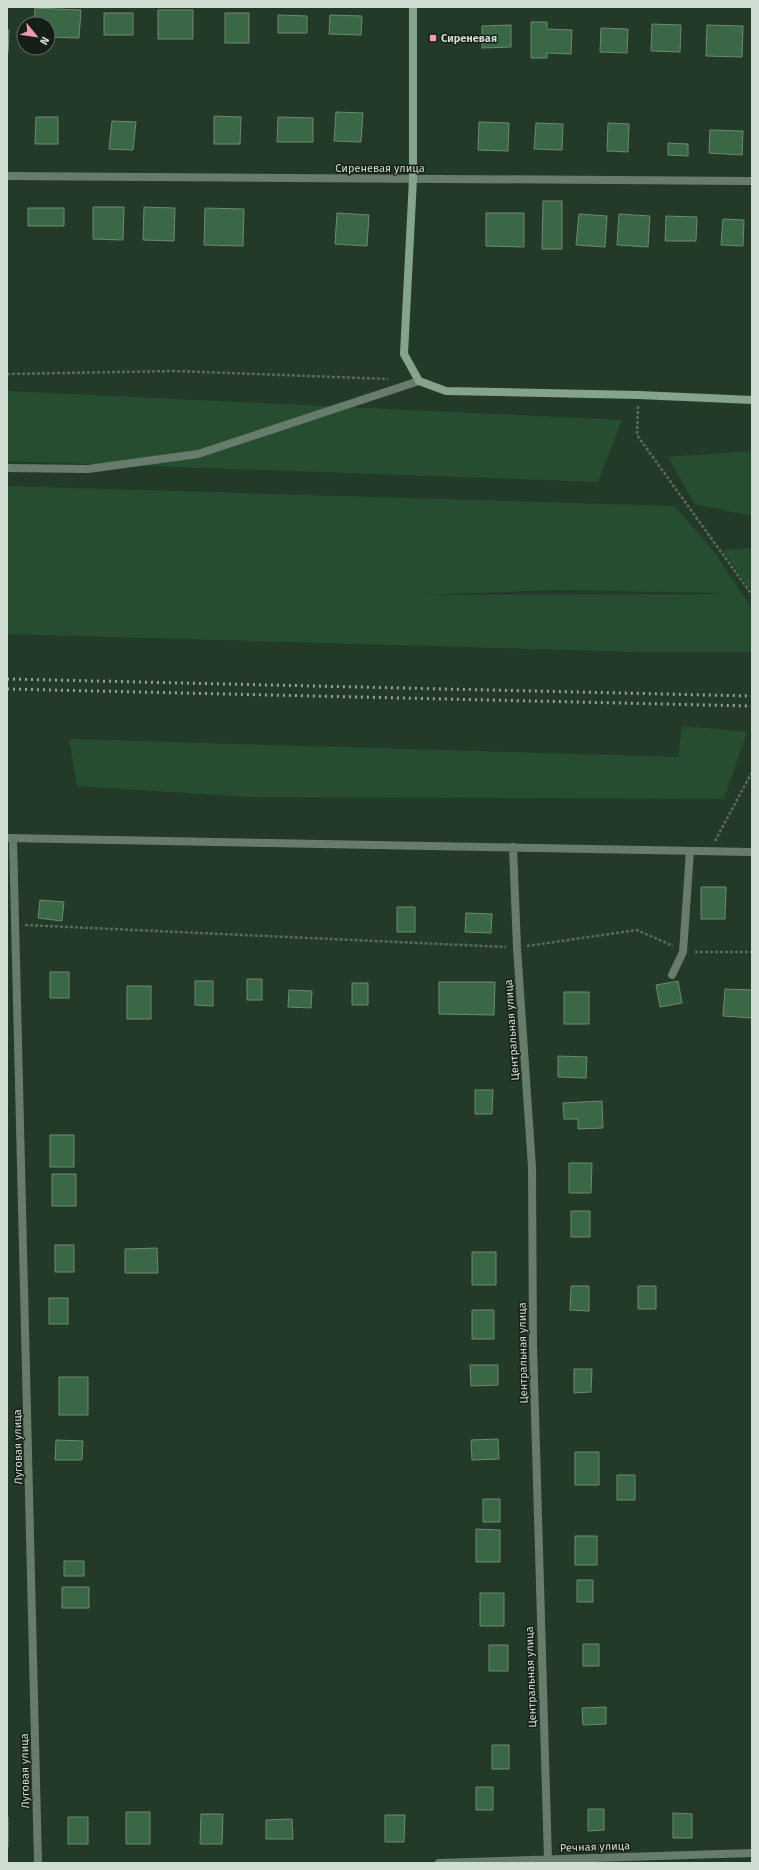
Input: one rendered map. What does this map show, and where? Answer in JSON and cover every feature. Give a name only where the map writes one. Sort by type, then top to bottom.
[{"type":"street","points":[[413,7],[413,179],[404,354],[419,381]]},
{"type":"street","name":"Сиреневая улица","points":[[7,176],[752,181]]},
{"type":"street","points":[[7,468],[88,469],[198,454],[419,381],[446,391],[639,395],[752,400]]},
{"type":"street","points":[[10,838],[752,852]]},
{"type":"street","name":"Луговая улица","points":[[10,838],[15,924],[38,1863]]},
{"type":"street","name":"Центральная улица","points":[[513,847],[517,948],[532,1167],[533,1345],[548,1860]]},
{"type":"street","points":[[672,975],[683,952],[690,851]]},
{"type":"street","name":"Речная улица","points":[[440,1863],[752,1853]]},
{"type":"path","points":[[7,374],[176,371],[390,379]]},
{"type":"path","points":[[639,395],[637,435],[752,595]]},
{"type":"path","points":[[710,851],[752,772]]},
{"type":"path","points":[[15,924],[517,948],[637,930],[683,952],[752,952]]},
{"type":"green space","points":[[7,391],[622,420],[598,482],[7,461]]},
{"type":"green space","points":[[752,451],[752,516],[695,504],[668,457]]},
{"type":"green space","points":[[7,486],[675,506],[713,550],[752,609],[752,652],[641,652],[7,634]],"holes":[[[561,590],[720,594],[416,595]]]},
{"type":"green space","points":[[752,548],[752,592],[722,550]]},
{"type":"green space","points":[[682,726],[747,732],[724,799],[250,797],[77,786],[69,739],[678,757]]},
{"type":"building","points":[[35,8],[81,10],[79,38],[56,37],[56,16],[34,16]]},
{"type":"building","points":[[158,10],[193,10],[193,39],[158,39]]},
{"type":"building","points":[[104,13],[133,13],[133,35],[104,35]]},
{"type":"building","points":[[225,13],[249,13],[249,43],[225,43]]},
{"type":"building","points":[[278,15],[307,16],[307,33],[278,33]]},
{"type":"building","points":[[330,15],[362,16],[361,35],[329,34]]},
{"type":"building","points":[[531,22],[547,22],[547,29],[572,30],[571,54],[547,53],[547,58],[531,58]]},
{"type":"building","points":[[652,24],[681,25],[680,52],[651,51]]},
{"type":"building","points":[[511,25],[511,47],[482,48],[482,26]]},
{"type":"building","points":[[707,25],[743,26],[742,57],[706,56]]},
{"type":"building","points":[[601,28],[628,29],[627,53],[600,52]]},
{"type":"building","points":[[7,30],[9,30],[8,53],[7,53]]},
{"type":"building","points":[[336,112],[363,113],[361,142],[334,141]]},
{"type":"building","points":[[214,116],[241,117],[240,144],[214,144]]},
{"type":"building","points":[[36,117],[58,117],[58,144],[35,144]]},
{"type":"building","points":[[278,117],[313,118],[313,142],[277,142]]},
{"type":"building","points":[[112,121],[136,122],[133,150],[109,149]]},
{"type":"building","points":[[479,122],[509,123],[508,151],[478,150]]},
{"type":"building","points":[[536,123],[563,124],[562,150],[534,149]]},
{"type":"building","points":[[608,123],[629,124],[628,152],[607,151]]},
{"type":"building","points":[[710,130],[743,131],[742,155],[709,153]]},
{"type":"building","points":[[668,143],[688,144],[688,156],[668,155]]},
{"type":"building","points":[[543,201],[562,201],[562,249],[542,249]]},
{"type":"building","points":[[93,207],[124,207],[123,240],[93,239]]},
{"type":"building","points":[[144,207],[175,208],[174,241],[143,240]]},
{"type":"building","points":[[28,208],[64,208],[64,226],[28,226]]},
{"type":"building","points":[[205,208],[244,209],[243,246],[204,245]]},
{"type":"building","points":[[337,213],[369,215],[367,246],[335,244]]},
{"type":"building","points":[[486,213],[524,213],[524,247],[486,246]]},
{"type":"building","points":[[579,214],[607,216],[605,247],[576,245]]},
{"type":"building","points":[[619,214],[650,216],[648,247],[617,245]]},
{"type":"building","points":[[666,216],[697,217],[696,241],[665,241]]},
{"type":"building","points":[[723,219],[744,220],[743,246],[721,245]]},
{"type":"building","points":[[701,887],[726,887],[725,919],[701,919]]},
{"type":"building","points":[[40,900],[64,902],[62,921],[38,918]]},
{"type":"building","points":[[397,907],[415,907],[415,932],[397,932]]},
{"type":"building","points":[[466,913],[492,914],[491,933],[465,932]]},
{"type":"building","points":[[50,972],[69,972],[69,998],[50,998]]},
{"type":"building","points":[[247,979],[262,979],[262,1000],[247,1000]]},
{"type":"building","points":[[195,981],[213,981],[213,1006],[195,1005]]},
{"type":"building","points":[[678,981],[682,1003],[660,1007],[656,985]]},
{"type":"building","points":[[439,982],[495,982],[494,1015],[439,1014]]},
{"type":"building","points":[[352,983],[368,983],[368,1005],[352,1005]]},
{"type":"building","points":[[127,986],[151,986],[151,1019],[127,1019]]},
{"type":"building","points":[[725,989],[752,990],[752,1018],[723,1016]]},
{"type":"building","points":[[289,990],[312,991],[311,1008],[288,1007]]},
{"type":"building","points":[[564,992],[589,992],[589,1024],[564,1024]]},
{"type":"building","points":[[558,1056],[587,1057],[586,1078],[558,1077]]},
{"type":"building","points":[[475,1090],[493,1090],[492,1114],[475,1114]]},
{"type":"building","points":[[602,1101],[603,1128],[578,1129],[578,1119],[564,1119],[563,1103]]},
{"type":"building","points":[[50,1135],[74,1135],[74,1167],[50,1167]]},
{"type":"building","points":[[569,1163],[592,1163],[591,1193],[569,1193]]},
{"type":"building","points":[[52,1174],[76,1174],[76,1206],[52,1206]]},
{"type":"building","points":[[571,1211],[590,1211],[590,1237],[571,1237]]},
{"type":"building","points":[[55,1245],[74,1245],[74,1272],[55,1272]]},
{"type":"building","points":[[157,1248],[158,1273],[125,1273],[125,1249]]},
{"type":"building","points":[[472,1252],[496,1252],[496,1285],[472,1285]]},
{"type":"building","points":[[571,1286],[589,1286],[589,1311],[570,1310]]},
{"type":"building","points":[[638,1286],[656,1286],[656,1309],[638,1309]]},
{"type":"building","points":[[49,1298],[68,1298],[68,1324],[49,1324]]},
{"type":"building","points":[[472,1310],[494,1310],[494,1339],[472,1339]]},
{"type":"building","points":[[470,1365],[498,1365],[498,1385],[471,1386]]},
{"type":"building","points":[[574,1369],[592,1369],[591,1392],[574,1393]]},
{"type":"building","points":[[59,1377],[88,1377],[88,1415],[59,1415]]},
{"type":"building","points":[[498,1439],[499,1459],[472,1460],[471,1440]]},
{"type":"building","points":[[56,1440],[83,1441],[82,1460],[55,1460]]},
{"type":"building","points":[[575,1452],[599,1452],[599,1485],[575,1485]]},
{"type":"building","points":[[617,1475],[635,1475],[635,1500],[617,1500]]},
{"type":"building","points":[[483,1499],[500,1499],[500,1522],[483,1522]]},
{"type":"building","points":[[476,1529],[500,1530],[500,1562],[476,1562]]},
{"type":"building","points":[[575,1536],[597,1536],[597,1565],[575,1565]]},
{"type":"building","points":[[64,1561],[84,1561],[84,1576],[64,1576]]},
{"type":"building","points":[[577,1580],[593,1580],[593,1602],[577,1602]]},
{"type":"building","points":[[62,1587],[89,1587],[89,1608],[62,1608]]},
{"type":"building","points":[[480,1593],[504,1593],[504,1626],[480,1626]]},
{"type":"building","points":[[583,1644],[599,1644],[599,1666],[583,1666]]},
{"type":"building","points":[[489,1645],[508,1645],[508,1671],[489,1671]]},
{"type":"building","points":[[606,1707],[606,1724],[583,1725],[582,1708]]},
{"type":"building","points":[[492,1745],[509,1745],[509,1769],[492,1769]]},
{"type":"building","points":[[476,1787],[493,1787],[493,1810],[476,1810]]},
{"type":"building","points":[[588,1809],[604,1809],[604,1830],[588,1831]]},
{"type":"building","points":[[126,1812],[150,1812],[150,1844],[126,1844]]},
{"type":"building","points":[[673,1813],[692,1814],[692,1838],[673,1838]]},
{"type":"building","points":[[201,1814],[223,1814],[222,1844],[200,1844]]},
{"type":"building","points":[[385,1815],[405,1815],[404,1842],[385,1842]]},
{"type":"building","points":[[8,1817],[8,1847],[7,1847]]},
{"type":"building","points":[[68,1817],[88,1817],[88,1844],[68,1844]]},
{"type":"building","points":[[292,1819],[293,1839],[266,1839],[266,1820]]},
{"type":"railway","points":[[7,679],[752,696]]},
{"type":"railway","points":[[7,689],[752,706]]},
{"type":"place","name":"Сиреневая","points":[[433,38]]}]
